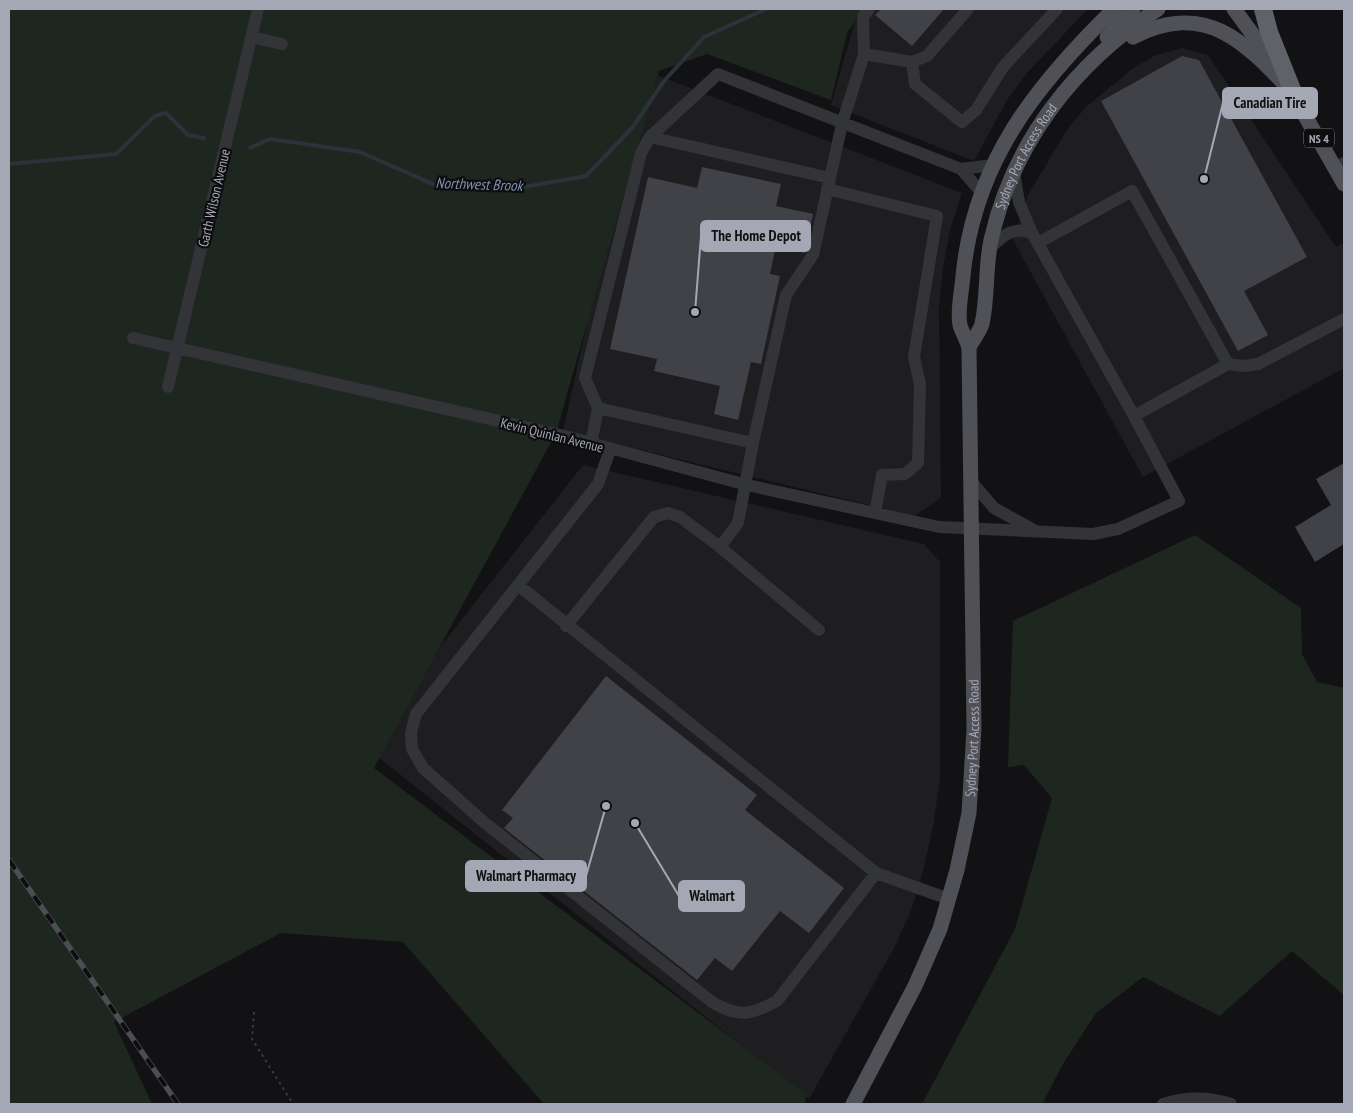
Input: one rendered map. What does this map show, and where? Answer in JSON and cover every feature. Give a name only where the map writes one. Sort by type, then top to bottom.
[{"type":"highway","points":[[1263,9],[1269,32],[1292,92]]},
{"type":"main road","points":[[1044,119],[1077,71],[1134,9]]},
{"type":"main road","name":"Sydney Port Access Road","points":[[969,347],[982,325],[990,248],[999,209],[1014,172],[1044,119],[1062,92],[1086,66],[1128,30],[1158,9]]},
{"type":"main road","name":"NS 4","points":[[1234,9],[1261,44],[1340,165],[1344,184]]},
{"type":"main road","name":"Sydney Port Access Road","points":[[852,1104],[918,979],[950,899],[969,813],[973,766],[969,347],[960,324],[968,242],[982,194],[993,165],[1012,128],[1038,90],[1110,12]]},
{"type":"main road","points":[[1044,119],[1072,86],[1106,56],[1144,30],[1171,19],[1186,17],[1201,19],[1230,33],[1257,55],[1292,92]]},
{"type":"street","name":"Garth Wilson Avenue","points":[[168,387],[258,9]]},
{"type":"street","points":[[720,548],[738,523],[747,485],[753,443],[786,295],[813,255],[842,124],[864,54],[863,16],[869,9]]},
{"type":"street","points":[[864,54],[912,62],[927,56],[968,9]]},
{"type":"street","points":[[912,62],[915,84],[962,122],[976,110],[1003,67],[1058,9]]},
{"type":"street","points":[[252,37],[282,44]]},
{"type":"street","points":[[591,444],[598,408],[585,378],[641,153],[650,136],[718,74],[961,170],[982,194]]},
{"type":"street","points":[[650,136],[828,184],[937,216],[914,357],[920,384],[918,463],[905,474],[882,475],[875,513]]},
{"type":"street","points":[[961,170],[993,165]]},
{"type":"street","points":[[1014,172],[1019,202],[1035,238],[1134,416],[1228,364],[1244,366],[1258,364],[1344,319]]},
{"type":"street","points":[[1035,238],[1132,191],[1228,364]]},
{"type":"street","points":[[990,248],[1012,230],[1022,229],[1035,238]]},
{"type":"street","name":"Kevin Quinlan Avenue","points":[[133,338],[591,444],[747,485],[940,527],[1092,534],[1118,529],[1179,501],[1134,416]]},
{"type":"street","points":[[598,408],[753,443]]},
{"type":"street","points":[[610,450],[598,484],[416,714],[411,733],[412,749],[423,768],[485,823],[712,1002],[724,1009],[740,1014],[757,1012],[777,1001],[876,873]]},
{"type":"street","points":[[970,480],[994,508],[1037,532]]},
{"type":"street","points":[[566,626],[654,516],[668,513],[680,517],[820,630]]},
{"type":"street","points":[[518,584],[566,626],[876,873],[950,899]]},
{"type":"street","points":[[1163,1104],[1203,1098],[1231,1104]]},
{"type":"path","points":[[254,1012],[252,1039],[292,1104]]},
{"type":"shaded area","points":[[9,9],[863,9],[847,33],[831,100],[707,54],[659,71],[556,433],[374,768],[807,1095],[804,1104],[544,1104],[403,942],[281,933],[114,1022],[152,1104],[9,1104]]},
{"type":"shaded area","points":[[860,9],[1088,9],[1026,74],[1007,100],[974,161],[831,105]]},
{"type":"shaded area","points":[[1182,48],[1208,55],[1336,247],[1343,244],[1344,368],[1143,477],[1013,240],[1028,195],[1068,128],[1086,107],[1132,69],[1154,56]]},
{"type":"shaded area","points":[[644,70],[962,193],[950,230],[939,305],[941,498],[914,516],[563,431]]},
{"type":"shaded area","points":[[583,465],[924,544],[940,562],[940,778],[933,827],[923,871],[911,911],[894,948],[809,1099],[363,745]]},
{"type":"shaded area","points":[[1195,535],[1301,608],[1302,654],[1317,682],[1344,688],[1344,995],[1292,951],[1220,1016],[1143,977],[1096,1013],[1063,1064],[1042,1104],[922,1104],[1015,929],[1052,798],[1024,765],[1008,767],[1013,621]]},
{"type":"building","points":[[881,9],[944,9],[912,46],[875,15]]},
{"type":"building","points":[[1182,56],[1199,60],[1307,257],[1244,291],[1268,335],[1238,351],[1101,101]]},
{"type":"building","points":[[702,167],[781,184],[776,206],[813,214],[805,253],[776,246],[770,274],[780,276],[761,364],[751,362],[738,420],[714,414],[720,386],[654,371],[657,359],[610,349],[648,177],[697,188]]},
{"type":"building","points":[[1344,463],[1344,544],[1315,562],[1295,527],[1331,505],[1316,479]]},
{"type":"building","points":[[606,676],[757,795],[745,810],[844,888],[809,933],[780,911],[732,971],[715,958],[697,980],[504,828],[513,818],[502,810]]},
{"type":"waterway","name":"Northwest Brook","points":[[250,148],[270,139],[360,152],[435,185],[518,188],[586,176],[632,128],[664,81],[704,37],[766,9]]},
{"type":"waterway","name":"Northwest Brook","points":[[9,164],[116,154],[155,116],[166,113],[188,135],[204,138]]},
{"type":"railway","points":[[9,860],[178,1104]]},
{"type":"place","name":"Canadian Tire","points":[[1204,179]]},
{"type":"place","name":"The Home Depot","points":[[695,312]]},
{"type":"place","name":"Walmart Pharmacy","points":[[606,806]]},
{"type":"place","name":"Walmart","points":[[635,823]]}]
